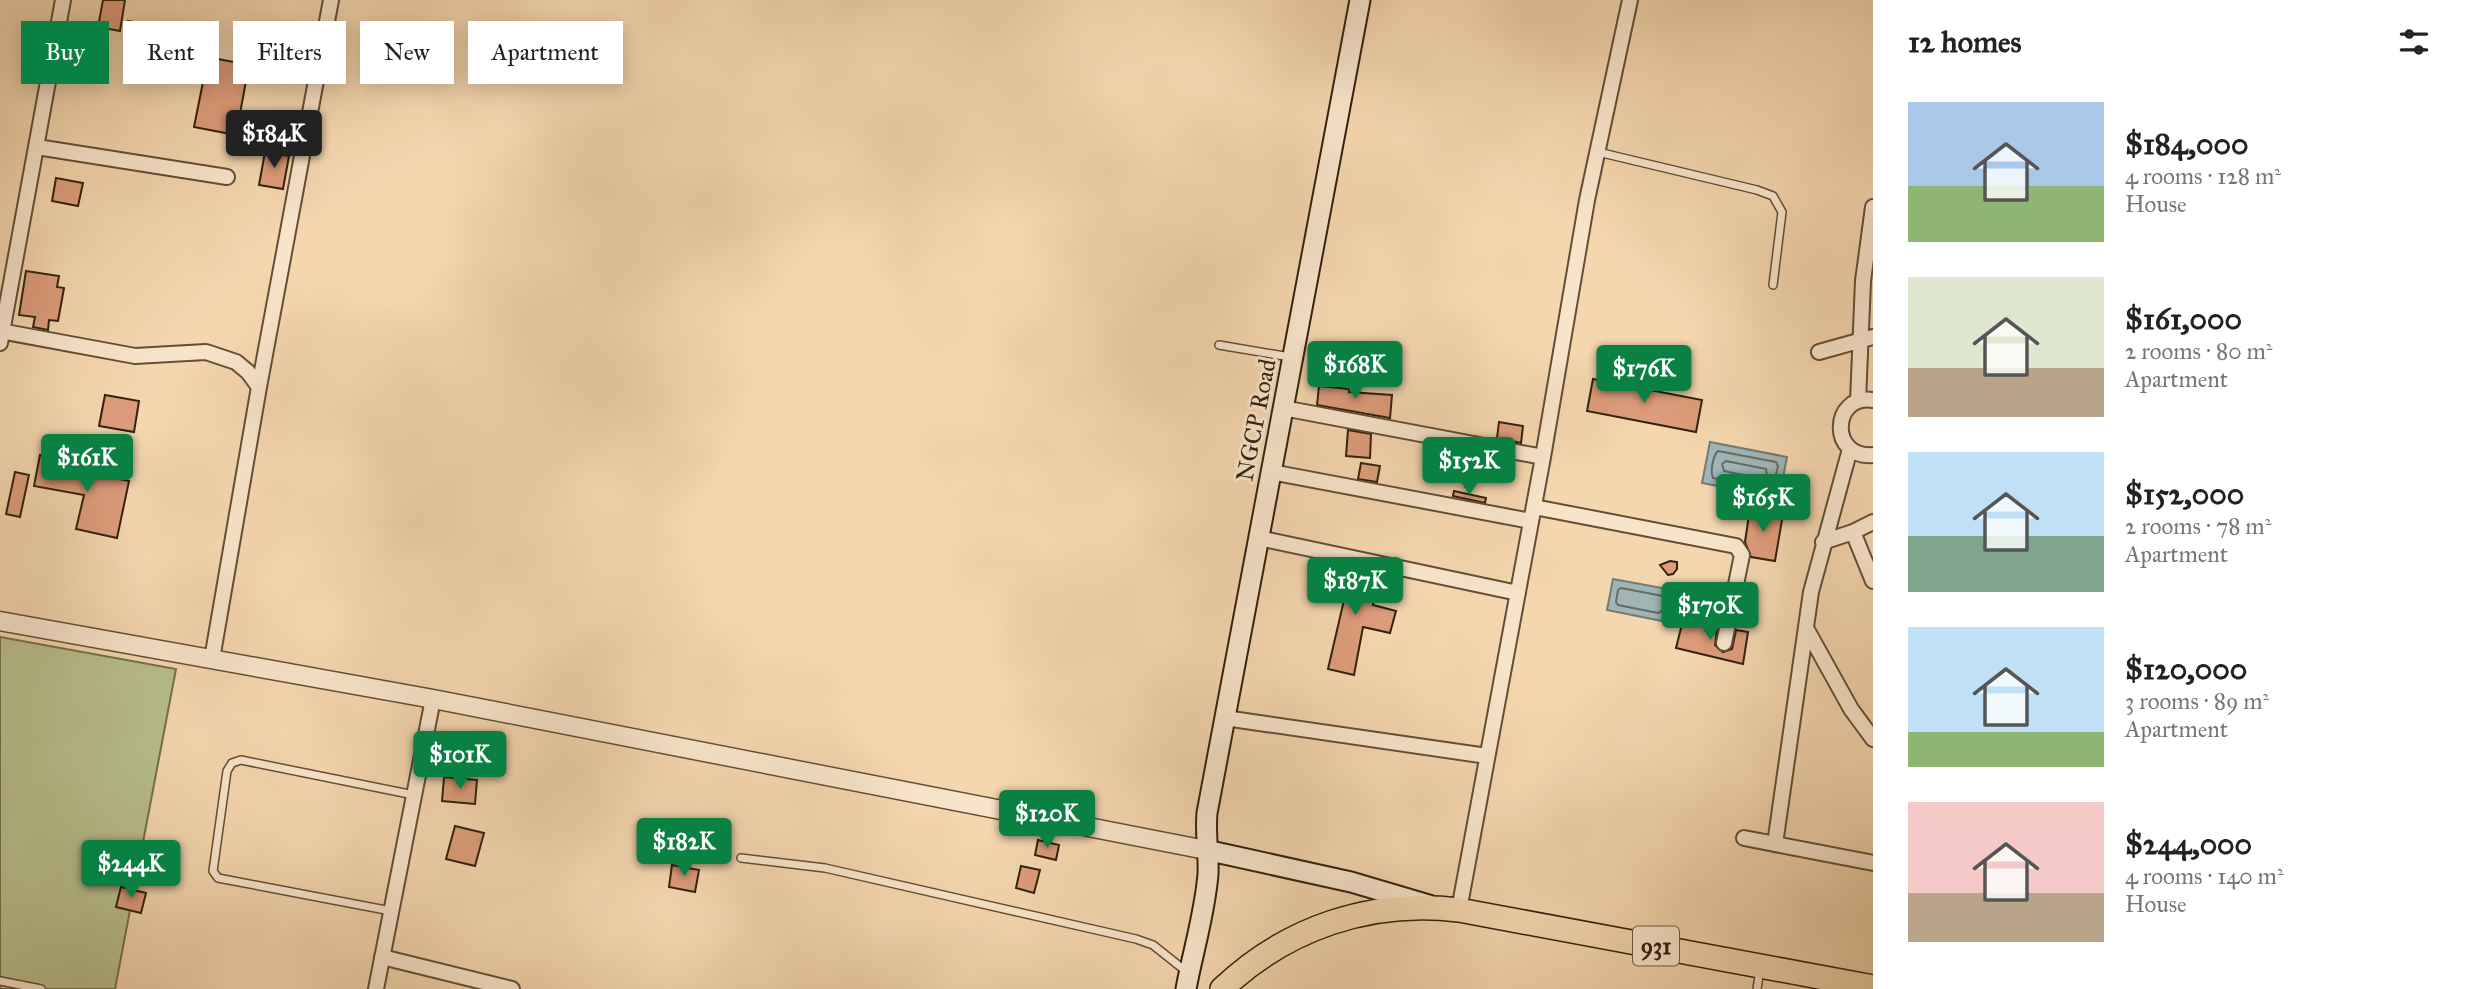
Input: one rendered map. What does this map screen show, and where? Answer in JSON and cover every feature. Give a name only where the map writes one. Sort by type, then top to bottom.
[{"type":"highway","name":"931","points":[[1222,989],[1265,953],[1298,935],[1328,923],[1386,909],[1449,909],[1873,987]]},
{"type":"main road","name":"NGCP Road","points":[[1187,981],[1206,887],[1207,814],[1360,0]]},
{"type":"main road","points":[[1206,850],[1351,882],[1449,909]]},
{"type":"street","points":[[62,0],[1,335],[135,356],[206,352],[236,362],[259,387]]},
{"type":"street","points":[[212,659],[331,0]]},
{"type":"street","points":[[1449,909],[1487,756],[1597,152],[1630,0]]},
{"type":"street","points":[[37,147],[227,177]]},
{"type":"street","points":[[1873,207],[1863,281],[1866,400],[1844,414],[1841,422],[1841,432],[1850,449],[1858,454],[1873,455]]},
{"type":"street","points":[[1819,352],[1866,338]]},
{"type":"street","points":[[1283,408],[1543,457]]},
{"type":"street","points":[[1775,844],[1806,628],[1823,542],[1850,449]]},
{"type":"street","points":[[1271,472],[1736,546],[1742,555],[1724,643]]},
{"type":"street","points":[[1823,542],[1873,522]]},
{"type":"street","points":[[1853,532],[1873,581]]},
{"type":"street","points":[[1259,538],[1518,593]]},
{"type":"street","points":[[0,621],[433,699],[1206,850]]},
{"type":"street","points":[[1806,628],[1851,709],[1873,739]]},
{"type":"street","points":[[376,989],[433,699]]},
{"type":"street","points":[[1225,718],[1487,756]]},
{"type":"street","points":[[1744,838],[1871,860]]},
{"type":"street","points":[[382,957],[512,989]]},
{"type":"lane","points":[[1597,152],[1773,196],[1782,212],[1773,285]]},
{"type":"lane","points":[[1219,345],[1292,358]]},
{"type":"lane","points":[[391,912],[218,878],[213,871],[227,771],[232,763],[241,760],[415,795]]},
{"type":"lane","points":[[741,858],[825,868],[1136,939],[1153,945],[1187,981]]},
{"type":"lane","points":[[1757,989],[1760,965]]},
{"type":"lane","points":[[0,981],[41,989]]},
{"type":"green space","points":[[0,637],[176,669],[115,989],[0,989]]},
{"type":"water","points":[[1710,442],[1787,457],[1779,498],[1702,483]]},
{"type":"water","points":[[1613,579],[1673,590],[1667,622],[1607,610]]},
{"type":"building","points":[[103,0],[125,0],[120,31],[109,29],[109,21],[99,21]]},
{"type":"building","points":[[219,59],[233,62],[233,84],[245,84],[236,135],[194,127],[203,84],[219,84]]},
{"type":"building","points":[[265,152],[289,156],[283,189],[259,185]]},
{"type":"building","points":[[56,178],[83,183],[78,206],[52,201]]},
{"type":"building","points":[[26,271],[59,276],[57,287],[64,288],[58,321],[49,320],[48,330],[33,327],[35,317],[19,315]]},
{"type":"building","points":[[1593,379],[1702,400],[1696,432],[1587,411]]},
{"type":"building","points":[[1319,386],[1349,389],[1349,392],[1392,395],[1390,418],[1317,405]]},
{"type":"building","points":[[105,395],[139,401],[134,432],[99,426]]},
{"type":"building","points":[[1499,422],[1523,426],[1521,443],[1497,438]]},
{"type":"building","points":[[1348,430],[1371,434],[1370,458],[1346,456]]},
{"type":"building","points":[[40,455],[78,462],[77,470],[129,481],[117,538],[76,529],[84,495],[34,486]]},
{"type":"building","points":[[1361,463],[1380,466],[1377,482],[1358,479]]},
{"type":"building","points":[[15,472],[29,475],[20,517],[6,514]]},
{"type":"building","points":[[1454,491],[1486,498],[1485,503],[1453,496]]},
{"type":"building","points":[[1750,508],[1783,514],[1775,561],[1751,557],[1745,542]]},
{"type":"building","points":[[1670,561],[1677,562],[1677,569],[1668,575],[1660,565]]},
{"type":"building","points":[[1337,564],[1359,569],[1358,578],[1377,581],[1373,605],[1396,611],[1390,633],[1363,627],[1354,675],[1328,669],[1344,600],[1331,598]]},
{"type":"building","points":[[1683,620],[1717,628],[1715,645],[1723,652],[1732,649],[1736,630],[1748,632],[1743,664],[1676,648]]},
{"type":"building","points":[[444,777],[477,780],[475,804],[442,801]]},
{"type":"building","points":[[455,826],[484,833],[475,866],[446,859]]},
{"type":"building","points":[[1038,840],[1059,845],[1056,860],[1035,855]]},
{"type":"building","points":[[672,865],[699,870],[695,892],[669,887]]},
{"type":"building","points":[[1021,866],[1040,870],[1034,893],[1016,888]]},
{"type":"building","points":[[121,887],[146,893],[141,913],[116,907]]}]
